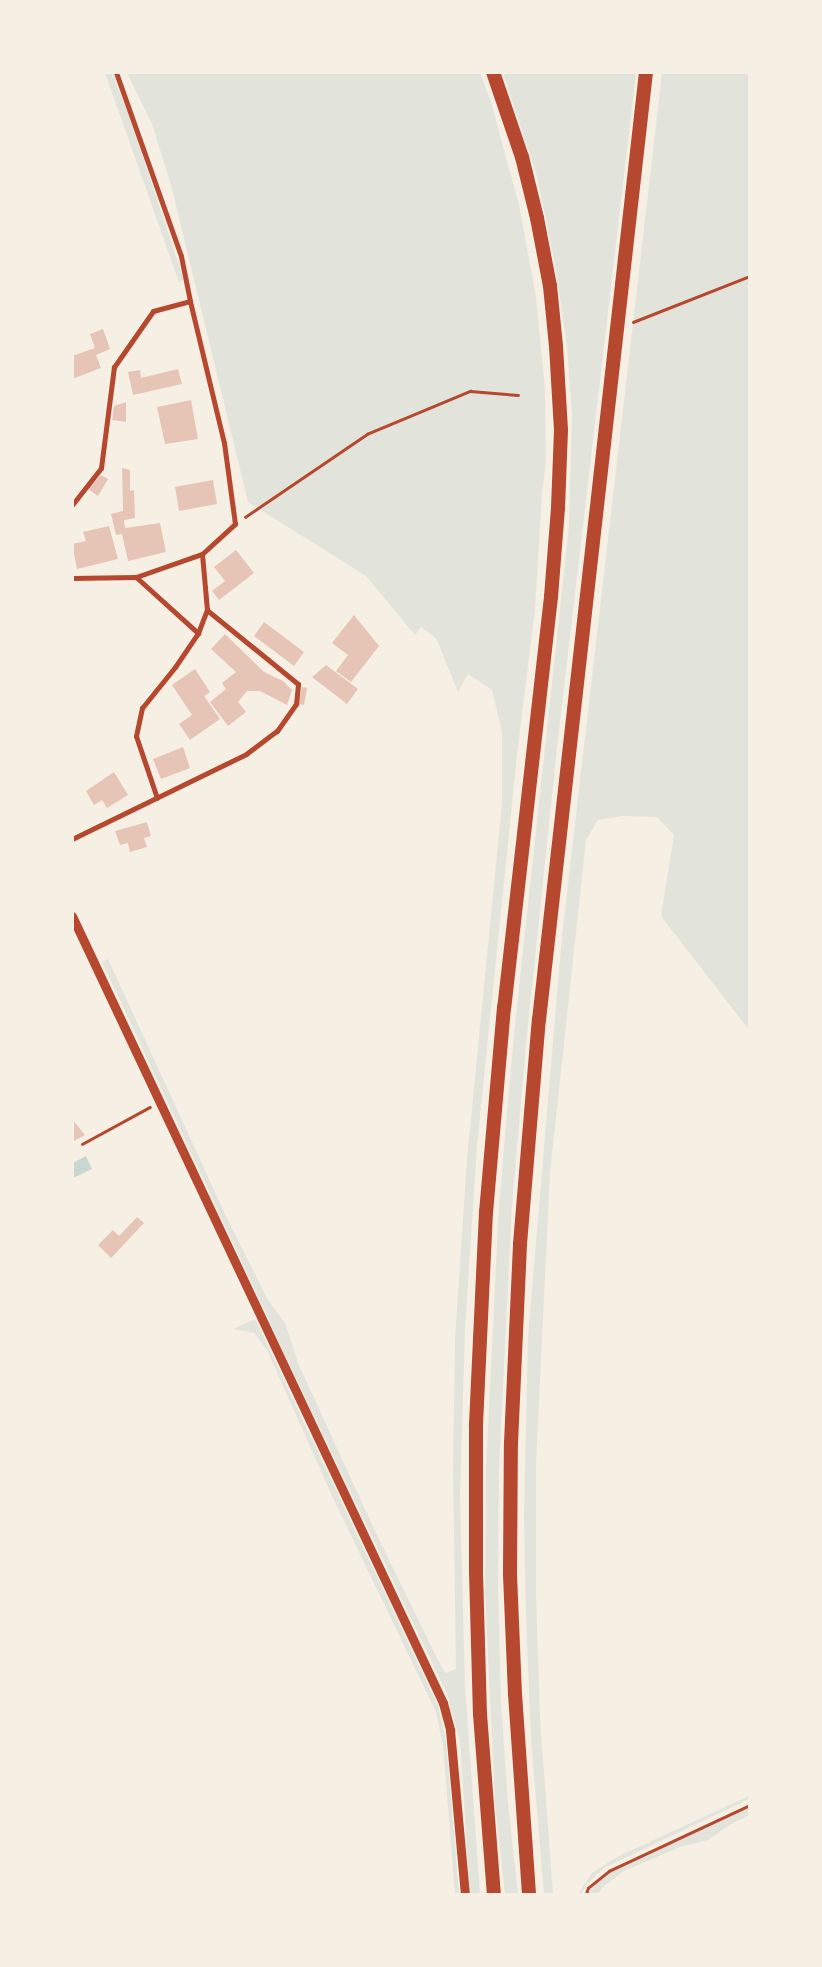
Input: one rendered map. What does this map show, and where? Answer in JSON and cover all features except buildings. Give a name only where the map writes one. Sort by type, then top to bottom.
[{"type":"highway","points":[[493,72],[522,157],[548,276],[556,346],[561,430],[558,508],[551,597],[504,1007],[487,1202],[476,1427],[476,1572],[480,1705],[494,1894]]},
{"type":"highway","points":[[529,1894],[514,1694],[510,1573],[511,1443],[520,1244],[539,1020],[646,72]]},
{"type":"street","points":[[72,578],[136,577],[202,554],[235,524],[224,443],[181,256],[116,72]]},
{"type":"street","points":[[72,505],[101,468],[114,367],[153,311],[190,301]]},
{"type":"street","points":[[157,798],[136,736],[142,708],[175,667],[198,633],[208,610],[202,554]]},
{"type":"street","points":[[136,577],[198,633]]},
{"type":"street","points":[[72,839],[246,754],[277,731],[296,704],[298,684],[208,610]]},
{"type":"street","points":[[72,916],[443,1702],[450,1730],[465,1894]]},
{"type":"path","points":[[617,328],[750,276]]},
{"type":"path","points":[[235,524],[367,434],[470,391],[518,395]]},
{"type":"path","points":[[82,1144],[160,1102]]},
{"type":"path","points":[[586,1894],[588,1888],[609,1871],[750,1805]]},
{"type":"shaded area","points":[[105,73],[112,73],[130,119],[184,280],[179,282]]},
{"type":"shaded area","points":[[127,73],[480,73],[491,102],[519,205],[536,297],[545,389],[546,461],[542,493],[535,609],[517,755],[477,1146],[465,1329],[460,1495],[465,1686],[480,1894],[470,1894],[460,1742],[447,1694],[291,1367],[102,962],[108,959],[226,1216],[268,1300],[285,1323],[298,1363],[376,1533],[435,1654],[445,1673],[456,1669],[453,1467],[455,1339],[467,1159],[502,803],[502,732],[492,690],[468,674],[458,692],[436,638],[421,627],[415,635],[366,576],[248,502],[171,185],[152,124]]},
{"type":"shaded area","points":[[503,73],[636,73],[557,748],[527,1035],[512,1205],[499,1469],[498,1590],[501,1701],[508,1803],[518,1894],[505,1894],[495,1804],[485,1591],[486,1469],[499,1204],[514,1034],[569,525],[572,415],[567,347],[555,264],[536,173]]},
{"type":"shaded area","points":[[662,73],[749,73],[749,1030],[661,916],[674,835],[657,817],[623,816],[598,820],[586,840],[550,1173],[536,1464],[536,1594],[540,1718],[553,1894],[544,1894],[531,1740],[526,1617],[524,1516],[528,1336],[562,936]]},
{"type":"shaded area","points":[[86,1156],[92,1169],[73,1178],[73,1163]]},
{"type":"shaded area","points":[[255,1319],[438,1706],[446,1740],[459,1894],[455,1894],[443,1746],[436,1712],[333,1498],[267,1350],[254,1333],[233,1329]]},
{"type":"shaded area","points":[[749,1796],[749,1799],[604,1868],[586,1885],[581,1894],[578,1894],[593,1872],[619,1856]]},
{"type":"shaded area","points":[[749,1807],[749,1815],[728,1826],[708,1840],[680,1847],[624,1871],[604,1886],[598,1894],[588,1894],[603,1877],[625,1863]]}]
